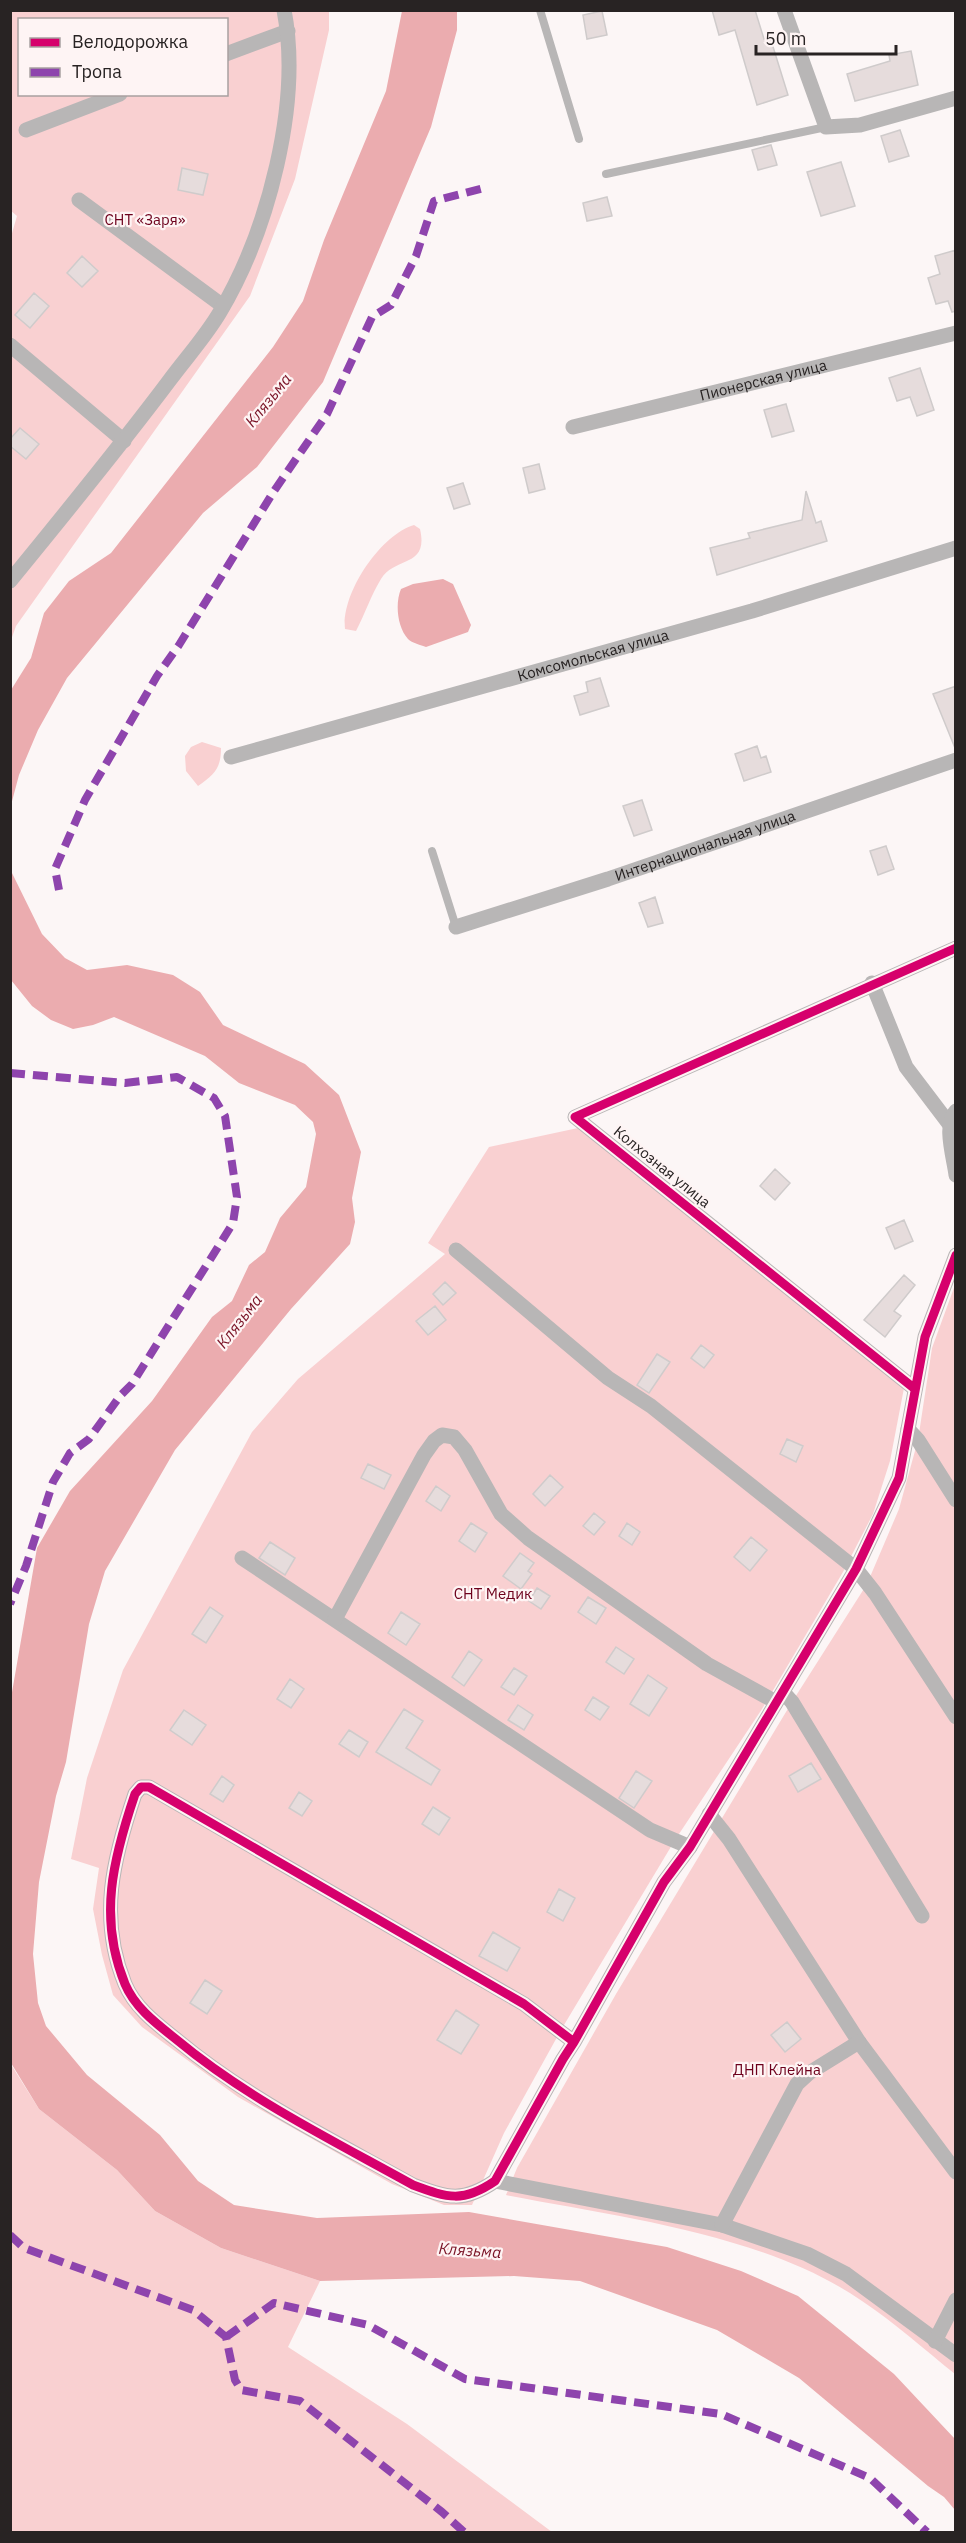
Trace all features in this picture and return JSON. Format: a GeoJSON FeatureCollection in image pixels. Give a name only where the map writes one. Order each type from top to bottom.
{"type":"FeatureCollection","features":[{"type":"Feature","properties":{"kind":"street"},"geometry":{"type":"LineString","coordinates":[[10,581],[124,441],[223,306],[242,271],[265,206],[283,135],[290,76],[288,31],[284,10]]}},
{"type":"Feature","properties":{"kind":"street"},"geometry":{"type":"LineString","coordinates":[[784,10],[826,127],[860,126],[956,98]]}},
{"type":"Feature","properties":{"kind":"street"},"geometry":{"type":"LineString","coordinates":[[228,53],[288,31]]}},
{"type":"Feature","properties":{"kind":"street"},"geometry":{"type":"LineString","coordinates":[[26,130],[115,96]]}},
{"type":"Feature","properties":{"kind":"street"},"geometry":{"type":"LineString","coordinates":[[79,200],[223,306]]}},
{"type":"Feature","properties":{"kind":"street","name":"Пионерская улица"},"geometry":{"type":"LineString","coordinates":[[573,427],[956,333]]}},
{"type":"Feature","properties":{"kind":"street"},"geometry":{"type":"LineString","coordinates":[[10,345],[124,441]]}},
{"type":"Feature","properties":{"kind":"street","name":"Комсомольская улица"},"geometry":{"type":"LineString","coordinates":[[231,757],[752,611],[956,548]]}},
{"type":"Feature","properties":{"kind":"street","name":"Интернациональная улица"},"geometry":{"type":"LineString","coordinates":[[456,927],[608,879],[956,760]]}},
{"type":"Feature","properties":{"kind":"street","name":"Колхозная улица"},"geometry":{"type":"LineString","coordinates":[[915,1389],[575,1117],[872,983],[956,948]]}},
{"type":"Feature","properties":{"kind":"street"},"geometry":{"type":"LineString","coordinates":[[872,983],[906,1067],[953,1118],[956,1174]]}},
{"type":"Feature","properties":{"kind":"street"},"geometry":{"type":"LineString","coordinates":[[456,1250],[608,1378],[651,1406],[856,1569],[875,1593],[956,1717]]}},
{"type":"Feature","properties":{"kind":"street"},"geometry":{"type":"LineString","coordinates":[[574,2042],[524,2004],[149,1786],[141,1788],[135,1794],[117,1847],[108,1900],[114,1944],[125,1985],[146,2015],[239,2087],[413,2185],[439,2195],[458,2198],[478,2193],[495,2181],[574,2042],[664,1882],[690,1847],[856,1569],[898,1478],[925,1337],[956,1255]]}},
{"type":"Feature","properties":{"kind":"street"},"geometry":{"type":"LineString","coordinates":[[908,1430],[918,1440],[956,1500]]}},
{"type":"Feature","properties":{"kind":"street"},"geometry":{"type":"LineString","coordinates":[[335,1619],[424,1455],[434,1441],[442,1435],[454,1437],[465,1450],[501,1514],[528,1538],[707,1664],[780,1697],[798,1712],[922,1916]]}},
{"type":"Feature","properties":{"kind":"street"},"geometry":{"type":"LineString","coordinates":[[242,1558],[650,1830],[690,1847]]}},
{"type":"Feature","properties":{"kind":"street"},"geometry":{"type":"LineString","coordinates":[[709,1814],[729,1839],[859,2042],[956,2172]]}},
{"type":"Feature","properties":{"kind":"street"},"geometry":{"type":"LineString","coordinates":[[722,2225],[797,2084],[809,2073],[859,2042]]}},
{"type":"Feature","properties":{"kind":"street"},"geometry":{"type":"LineString","coordinates":[[495,2181],[722,2225],[829,2264],[956,2355]]}},
{"type":"Feature","properties":{"kind":"street"},"geometry":{"type":"LineString","coordinates":[[935,2341],[956,2300]]}},
{"type":"Feature","properties":{"kind":"lane"},"geometry":{"type":"LineString","coordinates":[[540,10],[579,139]]}},
{"type":"Feature","properties":{"kind":"lane"},"geometry":{"type":"LineString","coordinates":[[606,174],[826,127]]}},
{"type":"Feature","properties":{"kind":"lane"},"geometry":{"type":"LineString","coordinates":[[432,851],[456,927]]}},
{"type":"Feature","properties":{"kind":"green space","name":"СНТ «Заря»"},"geometry":{"type":"Polygon","coordinates":[[[11,11],[329,11],[329,30],[295,179],[250,296],[16,626],[11,640],[10,240],[17,216],[10,210],[11,11]]]}},
{"type":"Feature","properties":{"kind":"green space"},"geometry":{"type":"Polygon","coordinates":[[[414,525],[420,529],[420,550],[409,560],[387,572],[381,579],[356,631],[345,629],[345,615],[349,599],[365,568],[388,541],[414,525]]]}},
{"type":"Feature","properties":{"kind":"green space"},"geometry":{"type":"Polygon","coordinates":[[[202,742],[221,748],[221,755],[216,770],[198,786],[186,771],[185,756],[191,747],[202,742]]]}},
{"type":"Feature","properties":{"kind":"green space","name":"СНТ Медик"},"geometry":{"type":"Polygon","coordinates":[[[578,1128],[904,1388],[890,1461],[873,1514],[843,1572],[762,1709],[675,1840],[561,2030],[504,2133],[472,2205],[444,2205],[392,2184],[238,2097],[142,2027],[113,1995],[102,1955],[93,1909],[99,1868],[71,1859],[87,1778],[123,1670],[252,1432],[298,1379],[445,1254],[428,1243],[489,1147],[578,1128]]]}},
{"type":"Feature","properties":{"kind":"green space","name":"ДНП Клейна"},"geometry":{"type":"Polygon","coordinates":[[[955,1285],[955,2374],[862,2301],[824,2278],[781,2259],[690,2231],[506,2195],[517,2168],[616,1994],[792,1702],[867,1584],[899,1509],[918,1440],[932,1348],[955,1285]]]}},
{"type":"Feature","properties":{"kind":"green space"},"geometry":{"type":"Polygon","coordinates":[[[10,2063],[39,2109],[117,2170],[155,2211],[221,2248],[320,2281],[288,2347],[407,2424],[552,2532],[11,2532],[10,2063]]]}},
{"type":"Feature","properties":{"kind":"water","name":"Клязьма"},"geometry":{"type":"Polygon","coordinates":[[[402,11],[457,11],[457,30],[431,127],[323,382],[257,467],[203,513],[67,678],[38,730],[19,775],[11,805],[11,690],[31,658],[44,613],[69,581],[111,553],[273,347],[303,301],[324,240],[386,91],[402,11]]]}},
{"type":"Feature","properties":{"kind":"water"},"geometry":{"type":"Polygon","coordinates":[[[443,579],[453,584],[471,625],[468,632],[426,647],[414,643],[401,628],[398,601],[401,589],[413,584],[443,579]]]}},
{"type":"Feature","properties":{"kind":"water","name":"Клязьма"},"geometry":{"type":"Polygon","coordinates":[[[11,871],[42,934],[65,958],[87,970],[127,965],[173,975],[200,992],[223,1025],[305,1064],[339,1095],[361,1152],[352,1198],[355,1222],[350,1244],[291,1309],[175,1450],[105,1571],[89,1624],[66,1762],[56,1796],[39,1882],[33,1954],[38,2003],[46,2026],[87,2075],[160,2135],[198,2181],[234,2205],[317,2218],[469,2212],[667,2247],[741,2271],[798,2296],[894,2374],[955,2439],[955,2510],[944,2497],[799,2378],[717,2330],[580,2281],[514,2276],[320,2281],[221,2248],[155,2211],[117,2170],[39,2109],[11,2063],[11,1698],[37,1548],[70,1491],[152,1401],[212,1317],[232,1301],[249,1265],[265,1252],[280,1218],[306,1187],[316,1134],[313,1122],[295,1105],[239,1083],[205,1056],[114,1017],[73,1029],[51,1020],[32,1006],[11,980],[11,871]]]}},
{"type":"Feature","properties":{"kind":"building"},"geometry":{"type":"Polygon","coordinates":[[[712,10],[755,10],[764,39],[770,37],[788,95],[757,105],[735,30],[719,35],[712,10]]]}},
{"type":"Feature","properties":{"kind":"building"},"geometry":{"type":"Polygon","coordinates":[[[602,11],[607,35],[587,39],[583,15],[602,11]]]}},
{"type":"Feature","properties":{"kind":"building"},"geometry":{"type":"Polygon","coordinates":[[[911,51],[918,85],[855,101],[847,74],[890,61],[889,55],[911,51]]]}},
{"type":"Feature","properties":{"kind":"building"},"geometry":{"type":"Polygon","coordinates":[[[900,130],[909,156],[889,162],[881,136],[900,130]]]}},
{"type":"Feature","properties":{"kind":"building"},"geometry":{"type":"Polygon","coordinates":[[[771,145],[777,165],[758,170],[752,150],[771,145]]]}},
{"type":"Feature","properties":{"kind":"building"},"geometry":{"type":"Polygon","coordinates":[[[841,162],[855,206],[821,216],[807,172],[841,162]]]}},
{"type":"Feature","properties":{"kind":"building"},"geometry":{"type":"Polygon","coordinates":[[[182,168],[208,174],[203,195],[178,190],[182,168]]]}},
{"type":"Feature","properties":{"kind":"building"},"geometry":{"type":"Polygon","coordinates":[[[607,197],[612,216],[587,221],[583,203],[607,197]]]}},
{"type":"Feature","properties":{"kind":"building"},"geometry":{"type":"Polygon","coordinates":[[[956,250],[956,311],[952,312],[948,301],[936,304],[928,278],[940,274],[935,256],[956,250]]]}},
{"type":"Feature","properties":{"kind":"building"},"geometry":{"type":"Polygon","coordinates":[[[82,256],[98,271],[82,287],[67,273],[82,256]]]}},
{"type":"Feature","properties":{"kind":"building"},"geometry":{"type":"Polygon","coordinates":[[[34,293],[49,306],[30,328],[15,315],[34,293]]]}},
{"type":"Feature","properties":{"kind":"building"},"geometry":{"type":"Polygon","coordinates":[[[920,368],[934,410],[917,416],[910,397],[897,401],[889,378],[920,368]]]}},
{"type":"Feature","properties":{"kind":"building"},"geometry":{"type":"Polygon","coordinates":[[[786,404],[794,431],[772,437],[764,410],[786,404]]]}},
{"type":"Feature","properties":{"kind":"building"},"geometry":{"type":"Polygon","coordinates":[[[20,428],[39,444],[26,459],[10,446],[10,439],[20,428]]]}},
{"type":"Feature","properties":{"kind":"building"},"geometry":{"type":"Polygon","coordinates":[[[539,464],[545,489],[529,493],[523,468],[539,464]]]}},
{"type":"Feature","properties":{"kind":"building"},"geometry":{"type":"Polygon","coordinates":[[[463,483],[470,504],[454,509],[447,488],[463,483]]]}},
{"type":"Feature","properties":{"kind":"building"},"geometry":{"type":"Polygon","coordinates":[[[806,491],[816,523],[821,521],[827,541],[717,575],[710,548],[750,538],[748,533],[802,520],[806,491]]]}},
{"type":"Feature","properties":{"kind":"building"},"geometry":{"type":"Polygon","coordinates":[[[600,678],[609,706],[580,715],[574,696],[588,692],[586,682],[600,678]]]}},
{"type":"Feature","properties":{"kind":"building"},"geometry":{"type":"Polygon","coordinates":[[[956,686],[956,748],[955,748],[933,694],[956,686]]]}},
{"type":"Feature","properties":{"kind":"building"},"geometry":{"type":"Polygon","coordinates":[[[757,746],[761,758],[766,756],[771,772],[744,781],[735,754],[757,746]]]}},
{"type":"Feature","properties":{"kind":"building"},"geometry":{"type":"Polygon","coordinates":[[[642,800],[652,830],[634,836],[623,806],[642,800]]]}},
{"type":"Feature","properties":{"kind":"building"},"geometry":{"type":"Polygon","coordinates":[[[886,846],[894,869],[878,875],[870,851],[886,846]]]}},
{"type":"Feature","properties":{"kind":"building"},"geometry":{"type":"Polygon","coordinates":[[[655,897],[663,923],[648,927],[639,903],[655,897]]]}},
{"type":"Feature","properties":{"kind":"building"},"geometry":{"type":"Polygon","coordinates":[[[775,1169],[790,1183],[775,1200],[760,1186],[775,1169]]]}},
{"type":"Feature","properties":{"kind":"building"},"geometry":{"type":"Polygon","coordinates":[[[904,1220],[913,1241],[895,1249],[886,1228],[904,1220]]]}},
{"type":"Feature","properties":{"kind":"building"},"geometry":{"type":"Polygon","coordinates":[[[904,1275],[915,1285],[894,1311],[901,1316],[885,1337],[864,1320],[904,1275]]]}},
{"type":"Feature","properties":{"kind":"building"},"geometry":{"type":"Polygon","coordinates":[[[445,1282],[456,1293],[443,1305],[433,1294],[445,1282]]]}},
{"type":"Feature","properties":{"kind":"building"},"geometry":{"type":"Polygon","coordinates":[[[435,1306],[446,1320],[428,1335],[416,1321],[435,1306]]]}},
{"type":"Feature","properties":{"kind":"building"},"geometry":{"type":"Polygon","coordinates":[[[701,1345],[714,1355],[704,1368],[691,1358],[701,1345]]]}},
{"type":"Feature","properties":{"kind":"building"},"geometry":{"type":"Polygon","coordinates":[[[657,1354],[670,1362],[649,1393],[637,1385],[657,1354]]]}},
{"type":"Feature","properties":{"kind":"building"},"geometry":{"type":"Polygon","coordinates":[[[787,1439],[803,1446],[796,1462],[780,1454],[787,1439]]]}},
{"type":"Feature","properties":{"kind":"building"},"geometry":{"type":"Polygon","coordinates":[[[368,1464],[391,1475],[384,1489],[361,1478],[368,1464]]]}},
{"type":"Feature","properties":{"kind":"building"},"geometry":{"type":"Polygon","coordinates":[[[550,1475],[563,1487],[545,1506],[533,1494],[550,1475]]]}},
{"type":"Feature","properties":{"kind":"building"},"geometry":{"type":"Polygon","coordinates":[[[436,1486],[450,1496],[441,1511],[426,1501],[436,1486]]]}},
{"type":"Feature","properties":{"kind":"building"},"geometry":{"type":"Polygon","coordinates":[[[594,1513],[605,1522],[594,1535],[583,1526],[594,1513]]]}},
{"type":"Feature","properties":{"kind":"building"},"geometry":{"type":"Polygon","coordinates":[[[471,1523],[487,1533],[475,1552],[459,1541],[471,1523]]]}},
{"type":"Feature","properties":{"kind":"building"},"geometry":{"type":"Polygon","coordinates":[[[627,1523],[640,1532],[632,1545],[619,1536],[627,1523]]]}},
{"type":"Feature","properties":{"kind":"building"},"geometry":{"type":"Polygon","coordinates":[[[751,1537],[767,1550],[750,1571],[734,1557],[751,1537]]]}},
{"type":"Feature","properties":{"kind":"building"},"geometry":{"type":"Polygon","coordinates":[[[270,1542],[295,1558],[285,1575],[259,1558],[270,1542]]]}},
{"type":"Feature","properties":{"kind":"building"},"geometry":{"type":"Polygon","coordinates":[[[520,1553],[534,1563],[528,1571],[532,1574],[521,1589],[503,1576],[520,1553]]]}},
{"type":"Feature","properties":{"kind":"building"},"geometry":{"type":"Polygon","coordinates":[[[537,1588],[550,1596],[541,1609],[529,1601],[537,1588]]]}},
{"type":"Feature","properties":{"kind":"building"},"geometry":{"type":"Polygon","coordinates":[[[588,1597],[606,1608],[596,1624],[578,1612],[588,1597]]]}},
{"type":"Feature","properties":{"kind":"building"},"geometry":{"type":"Polygon","coordinates":[[[210,1607],[223,1616],[206,1643],[192,1634],[210,1607]]]}},
{"type":"Feature","properties":{"kind":"building"},"geometry":{"type":"Polygon","coordinates":[[[401,1612],[420,1624],[406,1645],[388,1633],[401,1612]]]}},
{"type":"Feature","properties":{"kind":"building"},"geometry":{"type":"Polygon","coordinates":[[[616,1647],[634,1659],[624,1674],[606,1662],[616,1647]]]}},
{"type":"Feature","properties":{"kind":"building"},"geometry":{"type":"Polygon","coordinates":[[[469,1651],[482,1660],[464,1686],[452,1677],[469,1651]]]}},
{"type":"Feature","properties":{"kind":"building"},"geometry":{"type":"Polygon","coordinates":[[[514,1668],[527,1676],[514,1695],[501,1687],[514,1668]]]}},
{"type":"Feature","properties":{"kind":"building"},"geometry":{"type":"Polygon","coordinates":[[[648,1675],[667,1688],[649,1716],[630,1704],[648,1675]]]}},
{"type":"Feature","properties":{"kind":"building"},"geometry":{"type":"Polygon","coordinates":[[[290,1679],[304,1689],[291,1708],[277,1699],[290,1679]]]}},
{"type":"Feature","properties":{"kind":"building"},"geometry":{"type":"Polygon","coordinates":[[[593,1697],[609,1707],[600,1720],[585,1710],[593,1697]]]}},
{"type":"Feature","properties":{"kind":"building"},"geometry":{"type":"Polygon","coordinates":[[[518,1705],[533,1715],[524,1730],[508,1720],[518,1705]]]}},
{"type":"Feature","properties":{"kind":"building"},"geometry":{"type":"Polygon","coordinates":[[[404,1709],[423,1721],[406,1748],[440,1770],[431,1785],[376,1752],[404,1709]]]}},
{"type":"Feature","properties":{"kind":"building"},"geometry":{"type":"Polygon","coordinates":[[[184,1710],[206,1725],[192,1745],[170,1730],[184,1710]]]}},
{"type":"Feature","properties":{"kind":"building"},"geometry":{"type":"Polygon","coordinates":[[[349,1730],[368,1742],[359,1757],[339,1744],[349,1730]]]}},
{"type":"Feature","properties":{"kind":"building"},"geometry":{"type":"Polygon","coordinates":[[[811,1763],[821,1779],[798,1792],[789,1776],[811,1763]]]}},
{"type":"Feature","properties":{"kind":"building"},"geometry":{"type":"Polygon","coordinates":[[[636,1771],[652,1781],[634,1808],[619,1798],[636,1771]]]}},
{"type":"Feature","properties":{"kind":"building"},"geometry":{"type":"Polygon","coordinates":[[[222,1776],[234,1785],[223,1802],[210,1794],[222,1776]]]}},
{"type":"Feature","properties":{"kind":"building"},"geometry":{"type":"Polygon","coordinates":[[[299,1792],[312,1801],[302,1816],[289,1808],[299,1792]]]}},
{"type":"Feature","properties":{"kind":"building"},"geometry":{"type":"Polygon","coordinates":[[[433,1807],[450,1818],[439,1835],[422,1824],[433,1807]]]}},
{"type":"Feature","properties":{"kind":"building"},"geometry":{"type":"Polygon","coordinates":[[[559,1889],[575,1898],[563,1921],[547,1912],[559,1889]]]}},
{"type":"Feature","properties":{"kind":"building"},"geometry":{"type":"Polygon","coordinates":[[[493,1932],[520,1948],[507,1971],[479,1956],[493,1932]]]}},
{"type":"Feature","properties":{"kind":"building"},"geometry":{"type":"Polygon","coordinates":[[[205,1980],[222,1991],[207,2014],[190,2003],[205,1980]]]}},
{"type":"Feature","properties":{"kind":"building"},"geometry":{"type":"Polygon","coordinates":[[[456,2010],[479,2025],[461,2054],[437,2040],[456,2010]]]}},
{"type":"Feature","properties":{"kind":"building"},"geometry":{"type":"Polygon","coordinates":[[[787,2022],[801,2039],[785,2052],[771,2035],[787,2022]]]}},
{"type":"Feature","properties":{"kind":"marked path"},"geometry":{"type":"LineString","coordinates":[[59,890],[55,869],[85,800],[157,676],[179,645],[274,491],[327,414],[372,317],[391,305],[416,256],[434,201],[484,188]]}},
{"type":"Feature","properties":{"kind":"marked path"},"geometry":{"type":"LineString","coordinates":[[10,1073],[125,1083],[177,1077],[214,1098],[225,1116],[237,1197],[233,1223],[132,1384],[120,1396],[89,1439],[70,1453],[53,1482],[26,1566],[10,1604]]}},
{"type":"Feature","properties":{"kind":"marked path"},"geometry":{"type":"LineString","coordinates":[[10,2235],[24,2248],[193,2310],[226,2337],[235,2380],[241,2390],[300,2401],[442,2512],[464,2532]]}},
{"type":"Feature","properties":{"kind":"marked path"},"geometry":{"type":"LineString","coordinates":[[226,2337],[274,2303],[368,2325],[465,2379],[721,2414],[870,2478],[927,2532]]}},
{"type":"Feature","properties":{"kind":"cycle path"},"geometry":{"type":"LineString","coordinates":[[915,1389],[575,1117],[956,948]]}},
{"type":"Feature","properties":{"kind":"cycle path"},"geometry":{"type":"LineString","coordinates":[[574,2042],[524,2004],[149,1787],[141,1787],[135,1794],[115,1865],[110,1912],[112,1936],[125,1984],[135,2001],[154,2022],[204,2061],[262,2100],[413,2185],[436,2193],[455,2196],[474,2193],[495,2181],[563,2059],[574,2042],[664,1882],[690,1847],[856,1569],[899,1478],[925,1337],[956,1255]]}}]}
